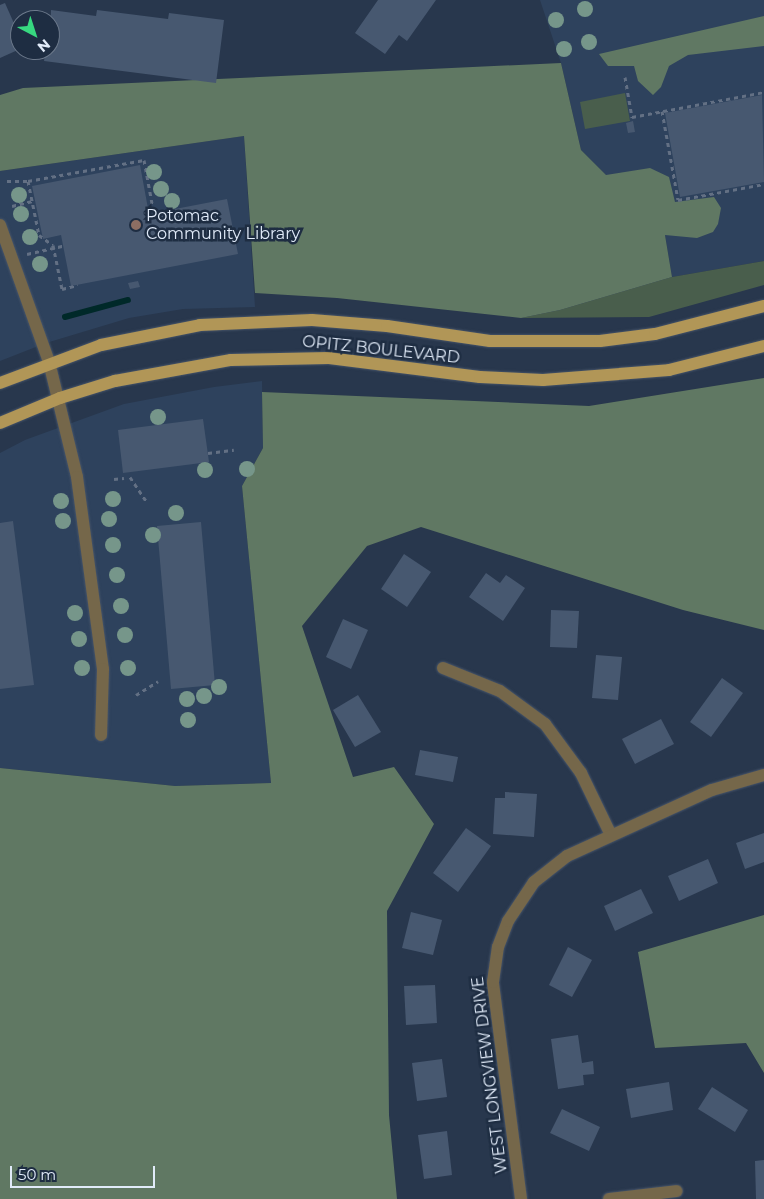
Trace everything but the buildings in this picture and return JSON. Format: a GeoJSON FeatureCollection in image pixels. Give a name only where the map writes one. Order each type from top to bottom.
{"type":"FeatureCollection","features":[{"type":"Feature","properties":{"kind":"main road","name":"OPITZ BOULEVARD"},"geometry":{"type":"LineString","coordinates":[[0,383],[49,362],[128,339],[200,325],[312,320],[387,326],[490,341],[554,343],[655,334],[764,306]]}},
{"type":"Feature","properties":{"kind":"main road","name":"OPITZ BOULEVARD"},"geometry":{"type":"LineString","coordinates":[[0,423],[60,398],[115,381],[231,360],[329,358],[480,377],[543,380],[669,370],[764,346]]}},
{"type":"Feature","properties":{"kind":"street"},"geometry":{"type":"LineString","coordinates":[[0,225],[49,362],[60,398],[77,477],[103,669],[101,735]]}},
{"type":"Feature","properties":{"kind":"street"},"geometry":{"type":"LineString","coordinates":[[443,668],[500,691],[545,724],[581,773],[611,835]]}},
{"type":"Feature","properties":{"kind":"street","name":"WEST LONGVIEW DRIVE"},"geometry":{"type":"LineString","coordinates":[[521,1199],[493,982],[498,946],[508,921],[534,882],[567,856],[712,790],[764,775]]}},
{"type":"Feature","properties":{"kind":"street"},"geometry":{"type":"LineString","coordinates":[[609,1199],[677,1191]]}},
{"type":"Feature","properties":{"kind":"path"},"geometry":{"type":"LineString","coordinates":[[625,77],[632,117],[764,92]]}},
{"type":"Feature","properties":{"kind":"path"},"geometry":{"type":"LineString","coordinates":[[662,111],[678,200],[764,184]]}},
{"type":"Feature","properties":{"kind":"path"},"geometry":{"type":"LineString","coordinates":[[6,181],[28,181],[144,160],[154,214]]}},
{"type":"Feature","properties":{"kind":"path"},"geometry":{"type":"LineString","coordinates":[[28,181],[39,236],[51,241],[62,289],[78,285]]}},
{"type":"Feature","properties":{"kind":"path"},"geometry":{"type":"LineString","coordinates":[[12,206],[32,201]]}},
{"type":"Feature","properties":{"kind":"path"},"geometry":{"type":"LineString","coordinates":[[27,254],[63,246]]}},
{"type":"Feature","properties":{"kind":"path"},"geometry":{"type":"LineString","coordinates":[[208,453],[234,450]]}},
{"type":"Feature","properties":{"kind":"path"},"geometry":{"type":"LineString","coordinates":[[130,477],[147,502]]}},
{"type":"Feature","properties":{"kind":"path"},"geometry":{"type":"LineString","coordinates":[[114,479],[124,478]]}},
{"type":"Feature","properties":{"kind":"path"},"geometry":{"type":"LineString","coordinates":[[136,695],[158,681]]}},
{"type":"Feature","properties":{"kind":"shaded area"},"geometry":{"type":"Polygon","coordinates":[[[540,0],[764,0],[764,261],[672,277],[665,235],[581,150],[561,63],[540,0]]]}},
{"type":"Feature","properties":{"kind":"shaded area"},"geometry":{"type":"Polygon","coordinates":[[[244,136],[255,307],[183,309],[129,318],[46,343],[0,361],[0,171],[244,136]]]}},
{"type":"Feature","properties":{"kind":"shaded area"},"geometry":{"type":"Polygon","coordinates":[[[262,381],[263,448],[242,486],[271,783],[175,786],[0,768],[0,453],[25,440],[124,404],[214,387],[262,381]]]}},
{"type":"Feature","properties":{"kind":"green space"},"geometry":{"type":"Polygon","coordinates":[[[764,16],[764,46],[688,55],[669,66],[661,87],[653,95],[638,81],[634,66],[608,66],[599,54],[764,16]]]}},
{"type":"Feature","properties":{"kind":"green space"},"geometry":{"type":"Polygon","coordinates":[[[561,63],[581,150],[606,175],[650,168],[669,177],[675,202],[714,197],[721,208],[718,224],[713,232],[697,238],[665,235],[672,277],[560,310],[521,318],[337,298],[255,293],[244,136],[0,171],[0,95],[23,88],[561,63]]]}},
{"type":"Feature","properties":{"kind":"green space"},"geometry":{"type":"Polygon","coordinates":[[[625,93],[630,121],[585,129],[580,102],[625,93]]]}},
{"type":"Feature","properties":{"kind":"green space"},"geometry":{"type":"Polygon","coordinates":[[[764,261],[764,285],[649,317],[521,318],[560,310],[672,277],[764,261]]]}},
{"type":"Feature","properties":{"kind":"green space"},"geometry":{"type":"Polygon","coordinates":[[[764,378],[764,630],[683,610],[421,527],[367,546],[302,626],[353,777],[394,767],[434,824],[387,911],[389,1115],[397,1199],[0,1199],[0,768],[175,786],[271,783],[242,486],[263,448],[262,392],[589,406],[764,378]]]}},
{"type":"Feature","properties":{"kind":"green space"},"geometry":{"type":"Polygon","coordinates":[[[764,915],[764,1073],[746,1043],[655,1048],[638,952],[764,915]]]}},
{"type":"Feature","properties":{"kind":"waterway"},"geometry":{"type":"LineString","coordinates":[[65,317],[128,300]]}},
{"type":"Feature","properties":{"kind":"place","name":"Potomac Community Library"},"geometry":{"type":"Point","coordinates":[136,225]}}]}
